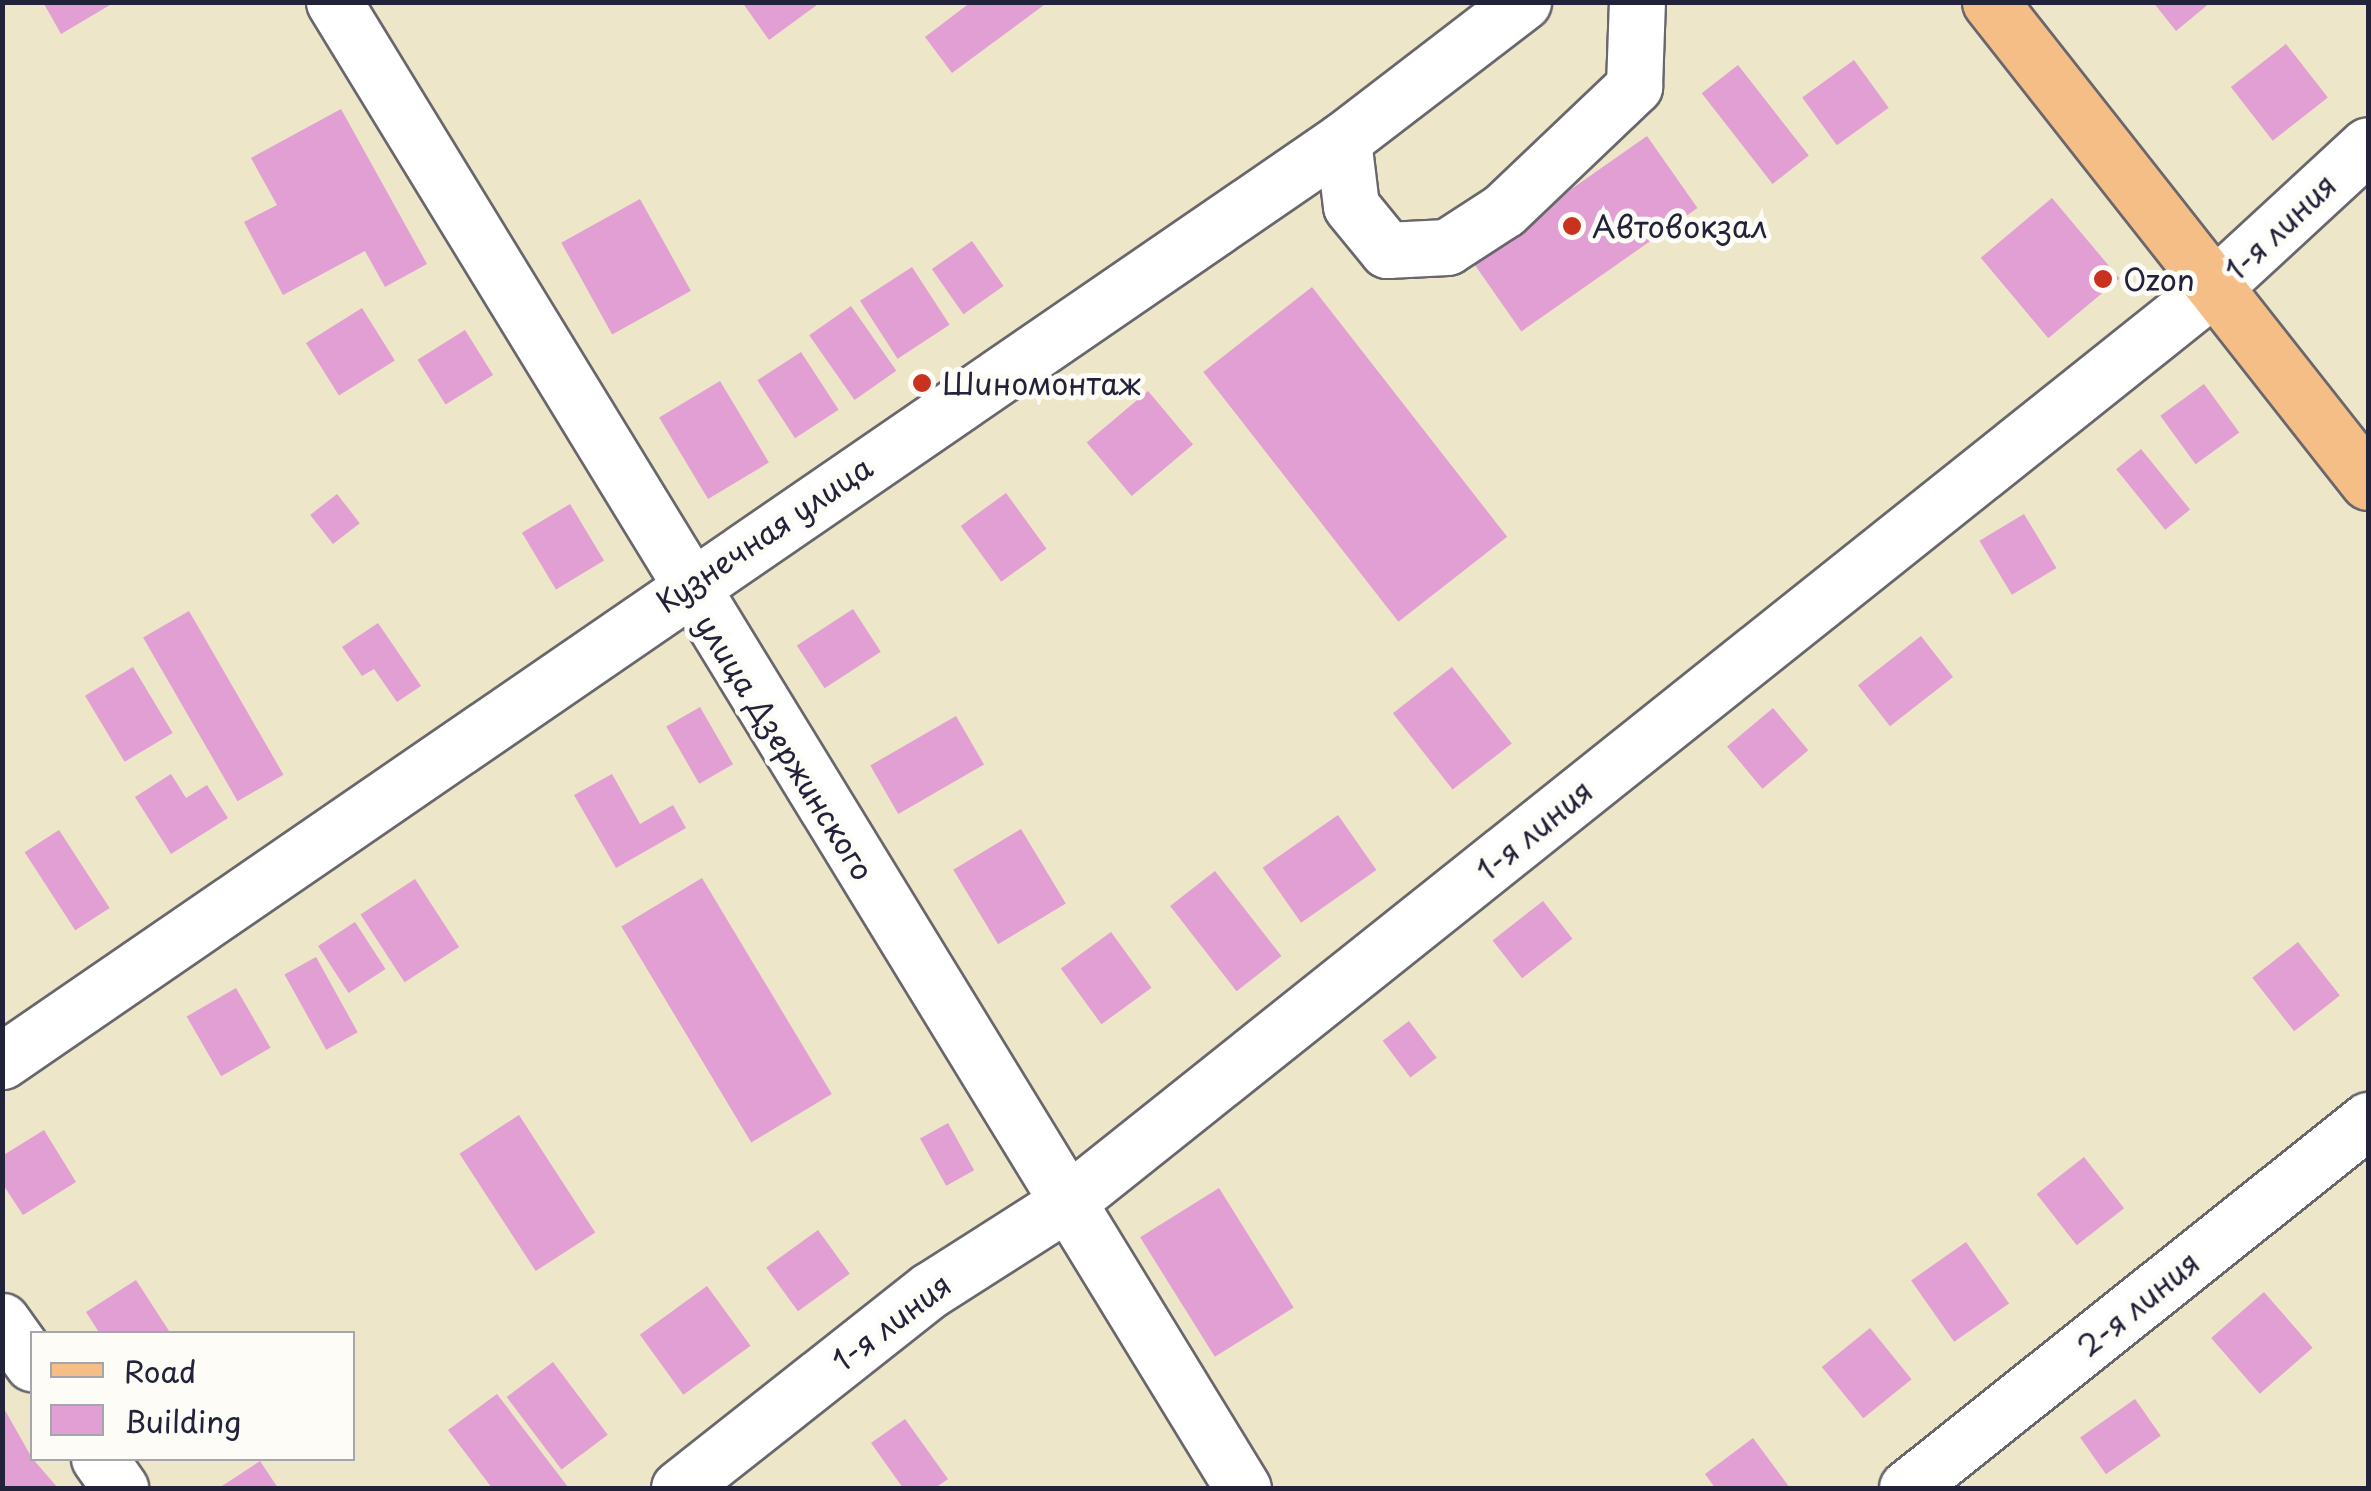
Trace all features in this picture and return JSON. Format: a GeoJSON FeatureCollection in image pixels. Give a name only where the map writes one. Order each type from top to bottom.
{"type":"FeatureCollection","features":[{"type":"Feature","properties":{"kind":"main road"},"geometry":{"type":"LineString","coordinates":[[1990,2],[2368,482]]}},
{"type":"Feature","properties":{"kind":"street","name":"улица Дзержинского"},"geometry":{"type":"LineString","coordinates":[[334,2],[686,586],[1243,1488]]}},
{"type":"Feature","properties":{"kind":"street","name":"Кузнечная улица"},"geometry":{"type":"LineString","coordinates":[[2,1061],[686,586],[1343,140],[1523,2]]}},
{"type":"Feature","properties":{"kind":"street"},"geometry":{"type":"LineString","coordinates":[[1343,140],[1351,206],[1388,250],[1446,247],[1504,210],[1634,86],[1637,2]]}},
{"type":"Feature","properties":{"kind":"street","name":"1-я линия"},"geometry":{"type":"LineString","coordinates":[[678,1488],[930,1290],[1065,1204],[2214,287],[2368,146]]}},
{"type":"Feature","properties":{"kind":"street","name":"2-я линия"},"geometry":{"type":"LineString","coordinates":[[1907,1488],[2368,1120]]}},
{"type":"Feature","properties":{"kind":"street"},"geometry":{"type":"LineString","coordinates":[[2,1321],[30,1361]]}},
{"type":"Feature","properties":{"kind":"street"},"geometry":{"type":"LineString","coordinates":[[101,1461],[120,1488]]}},
{"type":"Feature","properties":{"kind":"building"},"geometry":{"type":"Polygon","coordinates":[[[43,2],[115,2],[61,34],[43,2]]]}},
{"type":"Feature","properties":{"kind":"building"},"geometry":{"type":"Polygon","coordinates":[[[742,2],[821,2],[769,40],[742,2]]]}},
{"type":"Feature","properties":{"kind":"building"},"geometry":{"type":"Polygon","coordinates":[[[971,2],[1048,2],[952,73],[925,37],[971,2]]]}},
{"type":"Feature","properties":{"kind":"building"},"geometry":{"type":"Polygon","coordinates":[[[2153,2],[2211,2],[2176,31],[2153,2]]]}},
{"type":"Feature","properties":{"kind":"building"},"geometry":{"type":"Polygon","coordinates":[[[2286,44],[2328,98],[2273,141],[2231,87],[2286,44]]]}},
{"type":"Feature","properties":{"kind":"building"},"geometry":{"type":"Polygon","coordinates":[[[1854,60],[1889,108],[1837,145],[1802,98],[1854,60]]]}},
{"type":"Feature","properties":{"kind":"building"},"geometry":{"type":"Polygon","coordinates":[[[1738,65],[1809,156],[1773,184],[1702,93],[1738,65]]]}},
{"type":"Feature","properties":{"kind":"building"},"geometry":{"type":"Polygon","coordinates":[[[341,109],[427,264],[385,287],[365,251],[283,295],[244,222],[277,205],[251,158],[341,109]]]}},
{"type":"Feature","properties":{"kind":"building"},"geometry":{"type":"Polygon","coordinates":[[[1647,136],[1697,208],[1521,331],[1471,259],[1647,136]]]}},
{"type":"Feature","properties":{"kind":"building"},"geometry":{"type":"Polygon","coordinates":[[[2052,198],[2119,278],[2048,338],[1981,258],[2052,198]]]}},
{"type":"Feature","properties":{"kind":"building"},"geometry":{"type":"Polygon","coordinates":[[[640,199],[691,291],[612,334],[561,243],[640,199]]]}},
{"type":"Feature","properties":{"kind":"building"},"geometry":{"type":"Polygon","coordinates":[[[972,241],[1004,286],[963,314],[932,269],[972,241]]]}},
{"type":"Feature","properties":{"kind":"building"},"geometry":{"type":"Polygon","coordinates":[[[912,267],[950,325],[898,359],[860,301],[912,267]]]}},
{"type":"Feature","properties":{"kind":"building"},"geometry":{"type":"Polygon","coordinates":[[[1312,287],[1507,537],[1398,622],[1203,372],[1312,287]]]}},
{"type":"Feature","properties":{"kind":"building"},"geometry":{"type":"Polygon","coordinates":[[[851,306],[896,371],[855,400],[809,335],[851,306]]]}},
{"type":"Feature","properties":{"kind":"building"},"geometry":{"type":"Polygon","coordinates":[[[362,308],[395,361],[339,396],[306,343],[362,308]]]}},
{"type":"Feature","properties":{"kind":"building"},"geometry":{"type":"Polygon","coordinates":[[[465,330],[493,375],[446,405],[418,360],[465,330]]]}},
{"type":"Feature","properties":{"kind":"building"},"geometry":{"type":"Polygon","coordinates":[[[801,352],[839,410],[795,438],[757,380],[801,352]]]}},
{"type":"Feature","properties":{"kind":"building"},"geometry":{"type":"Polygon","coordinates":[[[720,381],[769,462],[708,499],[659,418],[720,381]]]}},
{"type":"Feature","properties":{"kind":"building"},"geometry":{"type":"Polygon","coordinates":[[[2204,384],[2239,433],[2196,464],[2160,416],[2204,384]]]}},
{"type":"Feature","properties":{"kind":"building"},"geometry":{"type":"Polygon","coordinates":[[[1148,391],[1193,445],[1132,496],[1087,442],[1148,391]]]}},
{"type":"Feature","properties":{"kind":"building"},"geometry":{"type":"Polygon","coordinates":[[[2141,449],[2190,510],[2165,530],[2116,469],[2141,449]]]}},
{"type":"Feature","properties":{"kind":"building"},"geometry":{"type":"Polygon","coordinates":[[[1006,493],[1047,549],[1001,582],[961,526],[1006,493]]]}},
{"type":"Feature","properties":{"kind":"building"},"geometry":{"type":"Polygon","coordinates":[[[337,494],[360,523],[333,544],[310,515],[337,494]]]}},
{"type":"Feature","properties":{"kind":"building"},"geometry":{"type":"Polygon","coordinates":[[[570,504],[604,561],[556,589],[522,533],[570,504]]]}},
{"type":"Feature","properties":{"kind":"building"},"geometry":{"type":"Polygon","coordinates":[[[2024,514],[2056,568],[2012,595],[1979,541],[2024,514]]]}},
{"type":"Feature","properties":{"kind":"building"},"geometry":{"type":"Polygon","coordinates":[[[853,609],[881,652],[825,688],[797,645],[853,609]]]}},
{"type":"Feature","properties":{"kind":"building"},"geometry":{"type":"Polygon","coordinates":[[[189,611],[284,775],[238,801],[143,638],[189,611]]]}},
{"type":"Feature","properties":{"kind":"building"},"geometry":{"type":"Polygon","coordinates":[[[378,623],[421,686],[397,702],[374,669],[362,676],[342,647],[378,623]]]}},
{"type":"Feature","properties":{"kind":"building"},"geometry":{"type":"Polygon","coordinates":[[[1921,636],[1953,677],[1890,726],[1858,685],[1921,636]]]}},
{"type":"Feature","properties":{"kind":"building"},"geometry":{"type":"Polygon","coordinates":[[[133,667],[173,733],[125,762],[85,696],[133,667]]]}},
{"type":"Feature","properties":{"kind":"building"},"geometry":{"type":"Polygon","coordinates":[[[1452,667],[1512,743],[1453,790],[1393,713],[1452,667]]]}},
{"type":"Feature","properties":{"kind":"building"},"geometry":{"type":"Polygon","coordinates":[[[700,707],[733,764],[699,784],[666,726],[700,707]]]}},
{"type":"Feature","properties":{"kind":"building"},"geometry":{"type":"Polygon","coordinates":[[[1773,708],[1808,750],[1762,789],[1727,747],[1773,708]]]}},
{"type":"Feature","properties":{"kind":"building"},"geometry":{"type":"Polygon","coordinates":[[[956,716],[984,764],[898,814],[870,766],[956,716]]]}},
{"type":"Feature","properties":{"kind":"building"},"geometry":{"type":"Polygon","coordinates":[[[171,774],[186,798],[207,785],[228,818],[171,854],[135,797],[171,774]]]}},
{"type":"Feature","properties":{"kind":"building"},"geometry":{"type":"Polygon","coordinates":[[[612,774],[640,824],[673,805],[686,828],[616,868],[574,795],[612,774]]]}},
{"type":"Feature","properties":{"kind":"building"},"geometry":{"type":"Polygon","coordinates":[[[1338,815],[1376,870],[1301,923],[1263,868],[1338,815]]]}},
{"type":"Feature","properties":{"kind":"building"},"geometry":{"type":"Polygon","coordinates":[[[1021,829],[1066,904],[998,944],[953,870],[1021,829]]]}},
{"type":"Feature","properties":{"kind":"building"},"geometry":{"type":"Polygon","coordinates":[[[59,830],[110,908],[75,930],[25,852],[59,830]]]}},
{"type":"Feature","properties":{"kind":"building"},"geometry":{"type":"Polygon","coordinates":[[[1215,871],[1281,956],[1237,991],[1170,906],[1215,871]]]}},
{"type":"Feature","properties":{"kind":"building"},"geometry":{"type":"Polygon","coordinates":[[[702,878],[832,1094],[751,1142],[621,926],[702,878]]]}},
{"type":"Feature","properties":{"kind":"building"},"geometry":{"type":"Polygon","coordinates":[[[415,879],[459,947],[405,982],[360,914],[415,879]]]}},
{"type":"Feature","properties":{"kind":"building"},"geometry":{"type":"Polygon","coordinates":[[[1543,901],[1573,939],[1522,978],[1493,940],[1543,901]]]}},
{"type":"Feature","properties":{"kind":"building"},"geometry":{"type":"Polygon","coordinates":[[[355,922],[385,969],[349,993],[318,946],[355,922]]]}},
{"type":"Feature","properties":{"kind":"building"},"geometry":{"type":"Polygon","coordinates":[[[1111,932],[1152,988],[1101,1024],[1061,968],[1111,932]]]}},
{"type":"Feature","properties":{"kind":"building"},"geometry":{"type":"Polygon","coordinates":[[[2298,942],[2340,996],[2294,1031],[2252,978],[2298,942]]]}},
{"type":"Feature","properties":{"kind":"building"},"geometry":{"type":"Polygon","coordinates":[[[316,957],[358,1032],[326,1050],[285,974],[316,957]]]}},
{"type":"Feature","properties":{"kind":"building"},"geometry":{"type":"Polygon","coordinates":[[[236,988],[270,1048],[221,1076],[187,1016],[236,988]]]}},
{"type":"Feature","properties":{"kind":"building"},"geometry":{"type":"Polygon","coordinates":[[[1409,1021],[1437,1058],[1410,1078],[1383,1041],[1409,1021]]]}},
{"type":"Feature","properties":{"kind":"building"},"geometry":{"type":"Polygon","coordinates":[[[519,1115],[595,1232],[536,1271],[459,1154],[519,1115]]]}},
{"type":"Feature","properties":{"kind":"building"},"geometry":{"type":"Polygon","coordinates":[[[948,1123],[974,1170],[946,1186],[920,1139],[948,1123]]]}},
{"type":"Feature","properties":{"kind":"building"},"geometry":{"type":"Polygon","coordinates":[[[44,1130],[76,1182],[23,1215],[2,1183],[2,1156],[44,1130]]]}},
{"type":"Feature","properties":{"kind":"building"},"geometry":{"type":"Polygon","coordinates":[[[2084,1157],[2124,1208],[2077,1245],[2037,1194],[2084,1157]]]}},
{"type":"Feature","properties":{"kind":"building"},"geometry":{"type":"Polygon","coordinates":[[[1219,1188],[1294,1308],[1215,1357],[1140,1237],[1219,1188]]]}},
{"type":"Feature","properties":{"kind":"building"},"geometry":{"type":"Polygon","coordinates":[[[818,1230],[850,1274],[798,1311],[766,1268],[818,1230]]]}},
{"type":"Feature","properties":{"kind":"building"},"geometry":{"type":"Polygon","coordinates":[[[1966,1242],[2009,1303],[1954,1342],[1911,1280],[1966,1242]]]}},
{"type":"Feature","properties":{"kind":"building"},"geometry":{"type":"Polygon","coordinates":[[[136,1280],[169,1331],[98,1331],[86,1312],[136,1280]]]}},
{"type":"Feature","properties":{"kind":"building"},"geometry":{"type":"Polygon","coordinates":[[[707,1286],[750,1346],[683,1395],[640,1335],[707,1286]]]}},
{"type":"Feature","properties":{"kind":"building"},"geometry":{"type":"Polygon","coordinates":[[[2264,1292],[2313,1348],[2260,1394],[2211,1338],[2264,1292]]]}},
{"type":"Feature","properties":{"kind":"building"},"geometry":{"type":"Polygon","coordinates":[[[1870,1328],[1912,1379],[1863,1418],[1822,1367],[1870,1328]]]}},
{"type":"Feature","properties":{"kind":"building"},"geometry":{"type":"Polygon","coordinates":[[[553,1362],[608,1435],[561,1470],[507,1397],[553,1362]]]}},
{"type":"Feature","properties":{"kind":"building"},"geometry":{"type":"Polygon","coordinates":[[[497,1394],[568,1487],[492,1488],[448,1430],[497,1394]]]}},
{"type":"Feature","properties":{"kind":"building"},"geometry":{"type":"Polygon","coordinates":[[[2135,1399],[2161,1436],[2106,1474],[2080,1437],[2135,1399]]]}},
{"type":"Feature","properties":{"kind":"building"},"geometry":{"type":"Polygon","coordinates":[[[2,1405],[30,1461],[35,1461],[58,1488],[2,1488],[2,1405]]]}},
{"type":"Feature","properties":{"kind":"building"},"geometry":{"type":"Polygon","coordinates":[[[905,1419],[948,1479],[935,1488],[903,1488],[871,1443],[905,1419]]]}},
{"type":"Feature","properties":{"kind":"building"},"geometry":{"type":"Polygon","coordinates":[[[1753,1438],[1790,1488],[1715,1488],[1705,1474],[1753,1438]]]}},
{"type":"Feature","properties":{"kind":"building"},"geometry":{"type":"Polygon","coordinates":[[[260,1461],[278,1488],[219,1488],[260,1461]]]}},
{"type":"Feature","properties":{"kind":"place","name":"Автовокзал"},"geometry":{"type":"Point","coordinates":[1572,226]}},
{"type":"Feature","properties":{"kind":"place","name":"Ozon"},"geometry":{"type":"Point","coordinates":[2103,279]}},
{"type":"Feature","properties":{"kind":"place","name":"Шиномонтаж"},"geometry":{"type":"Point","coordinates":[922,383]}}]}
